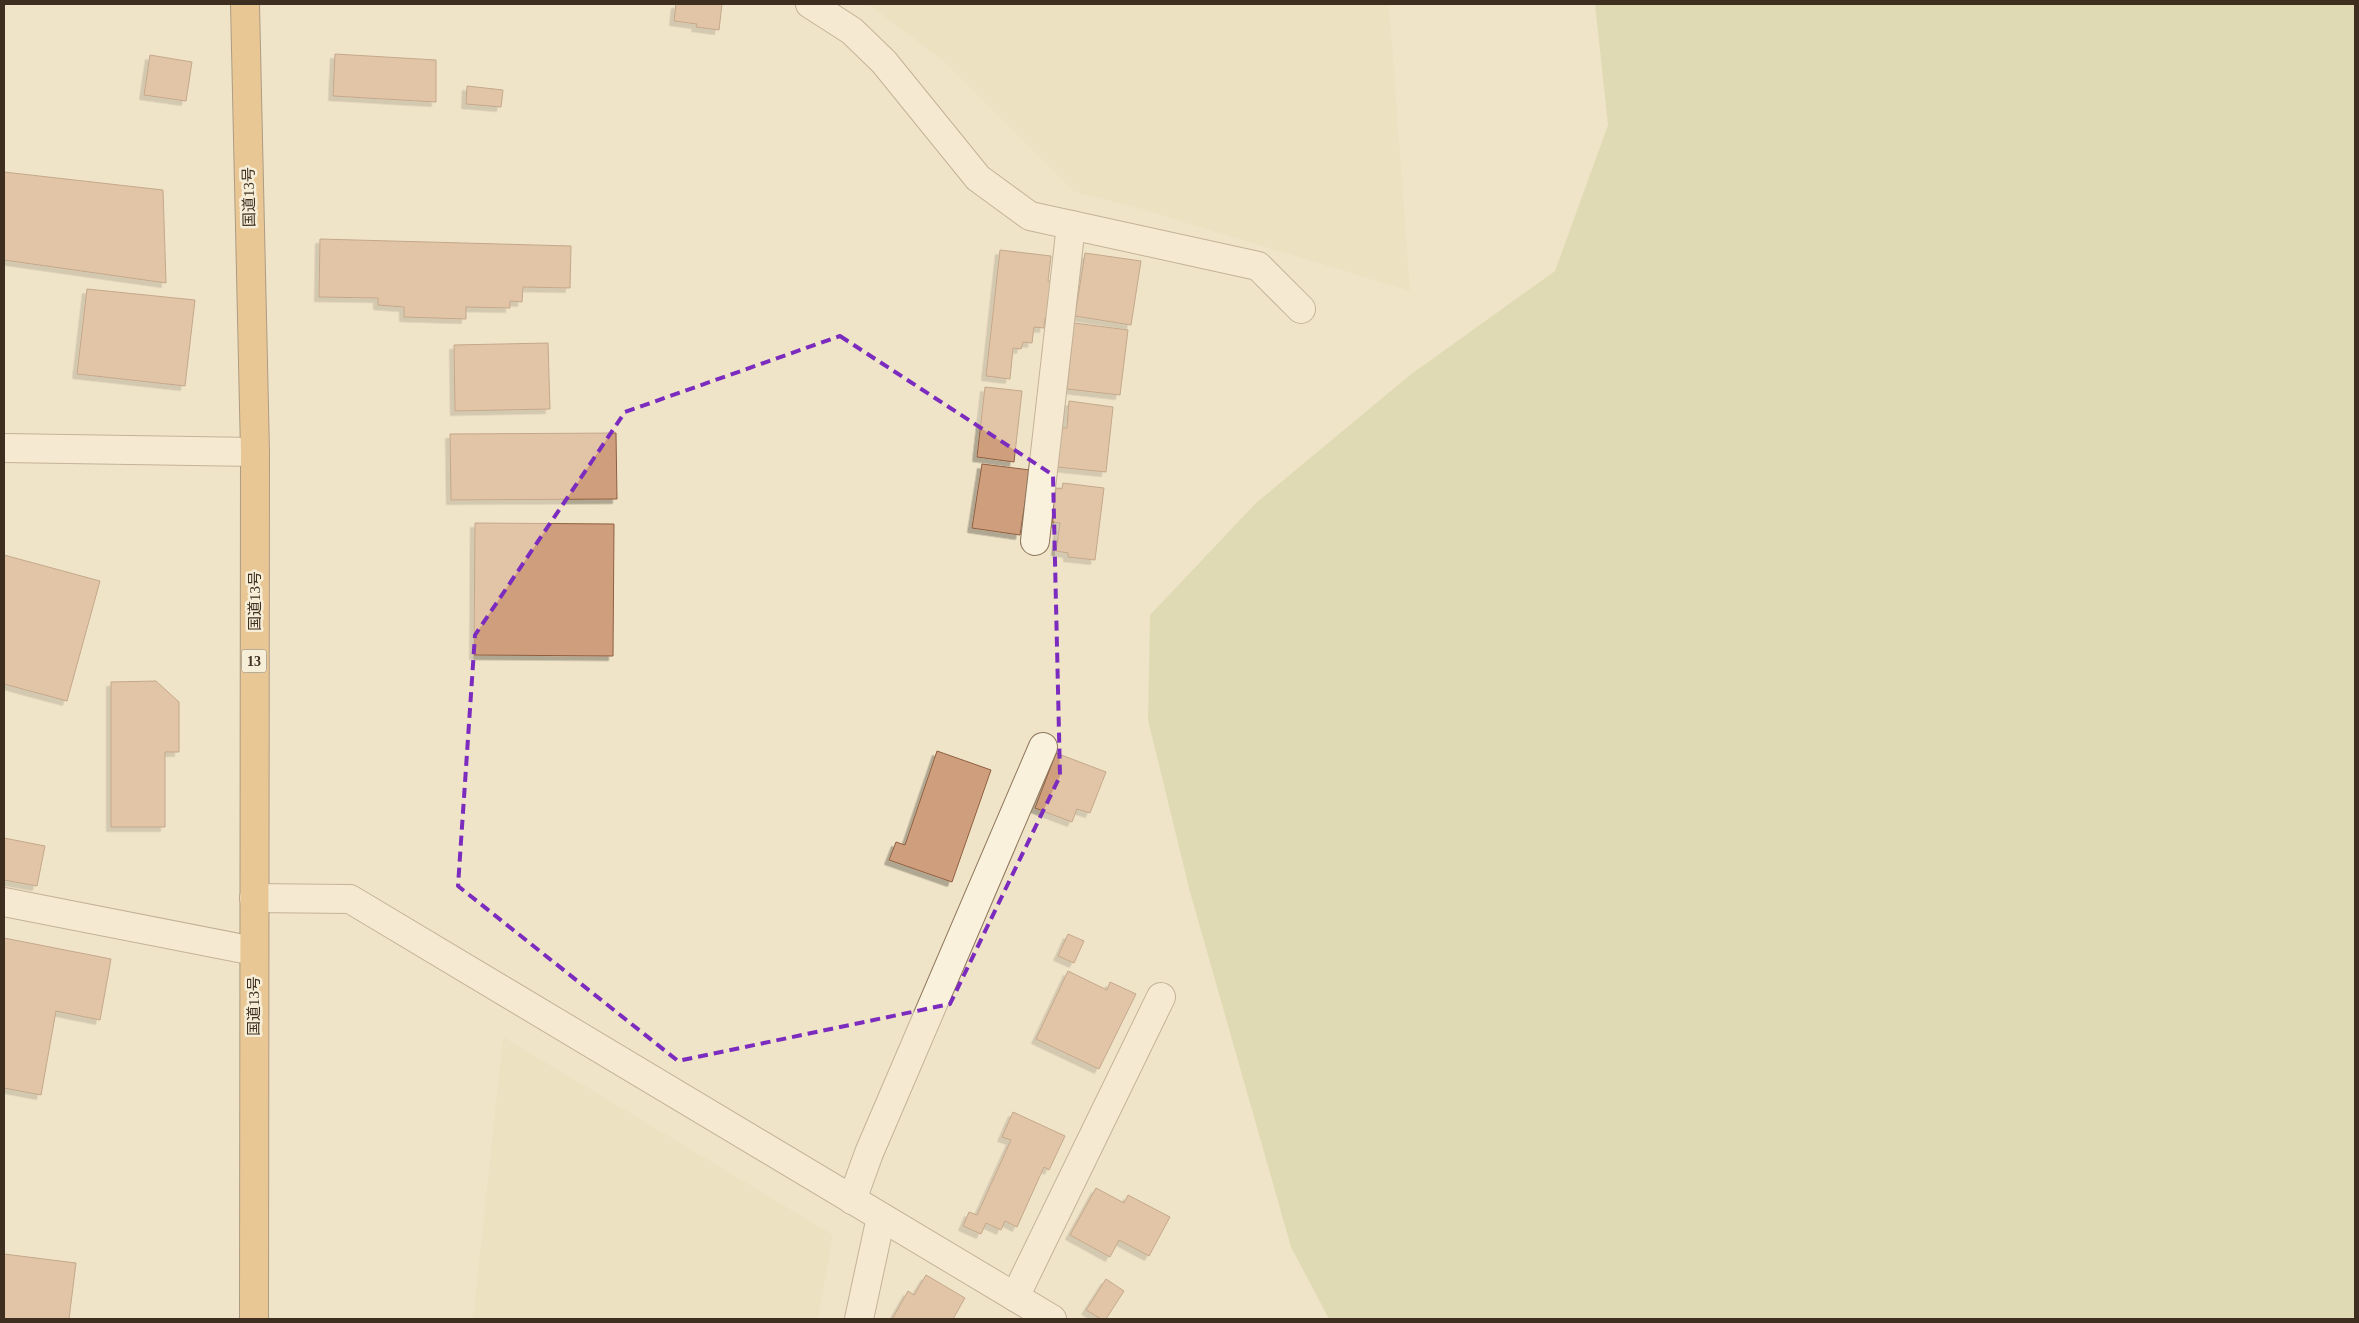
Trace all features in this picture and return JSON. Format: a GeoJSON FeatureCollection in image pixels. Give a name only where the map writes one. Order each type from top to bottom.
{"type":"FeatureCollection","features":[{"type":"Feature","properties":{"kind":"highway","name":"国道13号"},"geometry":{"type":"LineString","coordinates":[[245,4],[255,452],[254,1319]]}},
{"type":"Feature","properties":{"kind":"street"},"geometry":{"type":"LineString","coordinates":[[810,4],[852,31],[884,62],[978,178],[1030,216],[1258,266],[1302,309]]}},
{"type":"Feature","properties":{"kind":"street"},"geometry":{"type":"LineString","coordinates":[[1035,541],[1071,225]]}},
{"type":"Feature","properties":{"kind":"street"},"geometry":{"type":"LineString","coordinates":[[4,448],[255,452]]}},
{"type":"Feature","properties":{"kind":"street"},"geometry":{"type":"LineString","coordinates":[[852,1200],[869,1153],[1043,747]]}},
{"type":"Feature","properties":{"kind":"street"},"geometry":{"type":"LineString","coordinates":[[254,898],[350,899],[1052,1319]]}},
{"type":"Feature","properties":{"kind":"street"},"geometry":{"type":"LineString","coordinates":[[4,902],[254,951]]}},
{"type":"Feature","properties":{"kind":"street"},"geometry":{"type":"LineString","coordinates":[[1015,1297],[1161,997]]}},
{"type":"Feature","properties":{"kind":"street"},"geometry":{"type":"LineString","coordinates":[[859,1319],[881,1217]]}},
{"type":"Feature","properties":{"kind":"highlighted area"},"geometry":{"type":"Polygon","coordinates":[[[840,336],[1053,475],[1060,776],[950,1004],[678,1061],[458,886],[475,635],[625,412],[840,336]]]}},
{"type":"Feature","properties":{"kind":"shaded area"},"geometry":{"type":"Polygon","coordinates":[[[868,4],[1389,4],[1410,291],[1141,209],[1075,192],[945,62],[868,4]]]}},
{"type":"Feature","properties":{"kind":"shaded area"},"geometry":{"type":"Polygon","coordinates":[[[503,1037],[833,1235],[818,1319],[473,1319],[503,1037]]]}},
{"type":"Feature","properties":{"kind":"green space"},"geometry":{"type":"Polygon","coordinates":[[[1595,4],[2355,4],[2355,1319],[1329,1319],[1291,1247],[1190,892],[1148,720],[1150,615],[1256,503],[1410,375],[1555,271],[1608,125],[1595,4]]]}},
{"type":"Feature","properties":{"kind":"building"},"geometry":{"type":"Polygon","coordinates":[[[676,4],[722,4],[719,30],[696,27],[697,24],[674,21],[676,4]]]}},
{"type":"Feature","properties":{"kind":"building"},"geometry":{"type":"Polygon","coordinates":[[[335,54],[436,60],[436,102],[333,96],[335,54]]]}},
{"type":"Feature","properties":{"kind":"building"},"geometry":{"type":"Polygon","coordinates":[[[150,55],[192,62],[186,101],[144,95],[150,55]]]}},
{"type":"Feature","properties":{"kind":"building"},"geometry":{"type":"Polygon","coordinates":[[[467,86],[503,90],[501,107],[466,104],[467,86]]]}},
{"type":"Feature","properties":{"kind":"building"},"geometry":{"type":"Polygon","coordinates":[[[4,172],[163,190],[166,283],[4,260],[4,172]]]}},
{"type":"Feature","properties":{"kind":"building"},"geometry":{"type":"Polygon","coordinates":[[[320,239],[571,246],[570,288],[523,287],[522,302],[510,301],[510,308],[466,307],[466,319],[404,317],[404,307],[378,305],[378,298],[319,297],[320,239]]]}},
{"type":"Feature","properties":{"kind":"building"},"geometry":{"type":"Polygon","coordinates":[[[1000,250],[1051,256],[1048,281],[1056,282],[1052,319],[1045,318],[1044,328],[1034,327],[1032,343],[1023,342],[1021,349],[1013,348],[1010,379],[986,376],[1000,250]]]}},
{"type":"Feature","properties":{"kind":"building"},"geometry":{"type":"Polygon","coordinates":[[[1085,253],[1141,261],[1131,325],[1075,316],[1085,253]]]}},
{"type":"Feature","properties":{"kind":"building"},"geometry":{"type":"Polygon","coordinates":[[[87,289],[195,300],[185,386],[77,374],[87,289]]]}},
{"type":"Feature","properties":{"kind":"building"},"geometry":{"type":"Polygon","coordinates":[[[1074,323],[1128,330],[1120,395],[1067,389],[1074,323]]]}},
{"type":"Feature","properties":{"kind":"building"},"geometry":{"type":"Polygon","coordinates":[[[548,343],[550,409],[455,411],[454,345],[548,343]]]}},
{"type":"Feature","properties":{"kind":"building"},"geometry":{"type":"Polygon","coordinates":[[[985,387],[1022,391],[1014,462],[977,457],[985,387]]]}},
{"type":"Feature","properties":{"kind":"building"},"geometry":{"type":"Polygon","coordinates":[[[1069,401],[1113,407],[1106,472],[1057,467],[1062,428],[1067,428],[1069,401]]]}},
{"type":"Feature","properties":{"kind":"building"},"geometry":{"type":"Polygon","coordinates":[[[616,433],[617,499],[451,500],[450,434],[616,433]]]}},
{"type":"Feature","properties":{"kind":"building"},"geometry":{"type":"Polygon","coordinates":[[[982,464],[1030,470],[1020,535],[972,528],[982,464]]]}},
{"type":"Feature","properties":{"kind":"building"},"geometry":{"type":"Polygon","coordinates":[[[1063,483],[1104,488],[1095,560],[1068,557],[1068,553],[1056,551],[1060,523],[1052,522],[1056,488],[1062,489],[1063,483]]]}},
{"type":"Feature","properties":{"kind":"building"},"geometry":{"type":"Polygon","coordinates":[[[475,523],[614,524],[613,656],[474,655],[475,523]]]}},
{"type":"Feature","properties":{"kind":"building"},"geometry":{"type":"Polygon","coordinates":[[[4,555],[100,581],[67,701],[4,684],[4,555]]]}},
{"type":"Feature","properties":{"kind":"building"},"geometry":{"type":"Polygon","coordinates":[[[156,681],[179,702],[179,752],[165,752],[165,827],[111,827],[111,682],[156,681]]]}},
{"type":"Feature","properties":{"kind":"building"},"geometry":{"type":"Polygon","coordinates":[[[937,751],[991,770],[952,882],[889,860],[896,842],[905,845],[937,751]]]}},
{"type":"Feature","properties":{"kind":"building"},"geometry":{"type":"Polygon","coordinates":[[[1056,753],[1106,772],[1090,813],[1077,809],[1072,822],[1035,808],[1056,753]]]}},
{"type":"Feature","properties":{"kind":"building"},"geometry":{"type":"Polygon","coordinates":[[[4,838],[45,846],[37,886],[4,880],[4,838]]]}},
{"type":"Feature","properties":{"kind":"building"},"geometry":{"type":"Polygon","coordinates":[[[1068,934],[1084,941],[1074,963],[1058,956],[1068,934]]]}},
{"type":"Feature","properties":{"kind":"building"},"geometry":{"type":"Polygon","coordinates":[[[4,938],[111,959],[100,1020],[56,1011],[41,1095],[4,1088],[4,938]]]}},
{"type":"Feature","properties":{"kind":"building"},"geometry":{"type":"Polygon","coordinates":[[[1068,971],[1107,990],[1110,982],[1136,994],[1099,1069],[1036,1039],[1068,971]]]}},
{"type":"Feature","properties":{"kind":"building"},"geometry":{"type":"Polygon","coordinates":[[[1013,1112],[1065,1136],[1049,1170],[1044,1167],[1017,1227],[1005,1221],[1001,1230],[986,1223],[981,1234],[963,1226],[969,1212],[977,1215],[1011,1140],[1002,1137],[1013,1112]]]}},
{"type":"Feature","properties":{"kind":"building"},"geometry":{"type":"Polygon","coordinates":[[[1096,1188],[1124,1203],[1128,1195],[1170,1217],[1149,1256],[1119,1240],[1110,1257],[1070,1235],[1096,1188]]]}},
{"type":"Feature","properties":{"kind":"building"},"geometry":{"type":"Polygon","coordinates":[[[4,1254],[76,1263],[69,1319],[4,1319],[4,1254]]]}},
{"type":"Feature","properties":{"kind":"building"},"geometry":{"type":"Polygon","coordinates":[[[926,1275],[965,1298],[953,1319],[892,1319],[908,1291],[914,1295],[926,1275]]]}},
{"type":"Feature","properties":{"kind":"building"},"geometry":{"type":"Polygon","coordinates":[[[1106,1279],[1124,1291],[1106,1319],[1101,1319],[1086,1310],[1106,1279]]]}}]}
